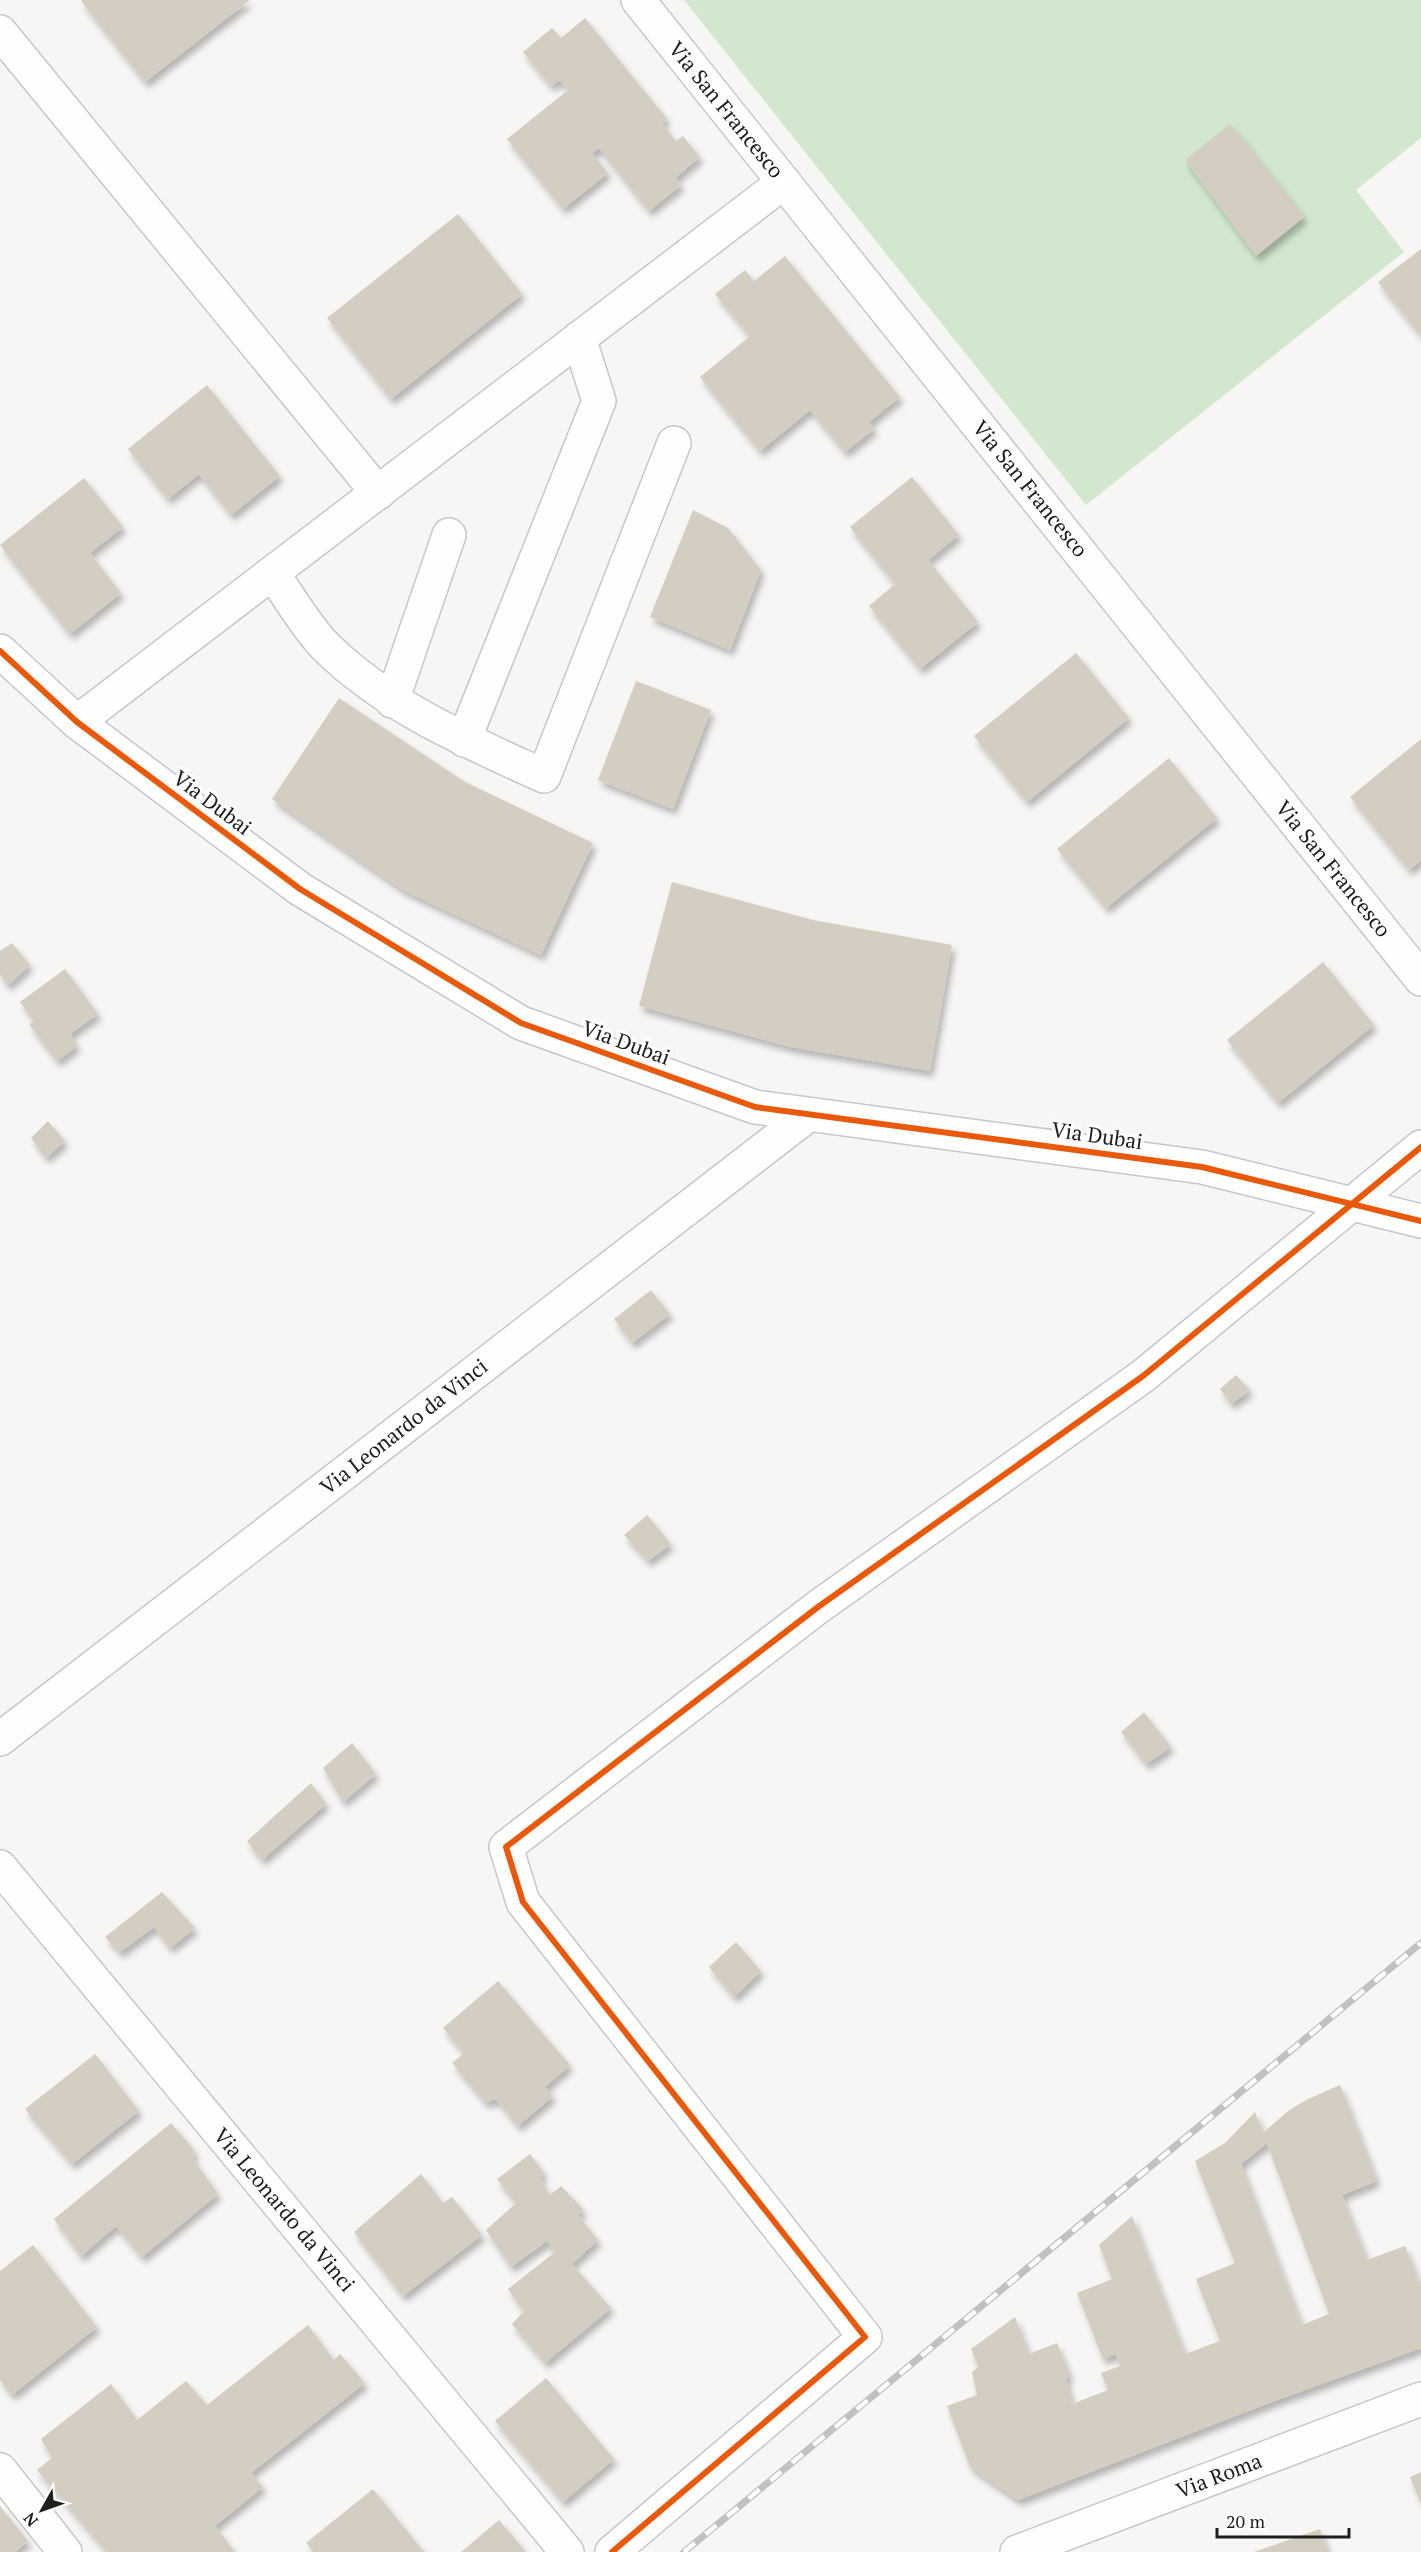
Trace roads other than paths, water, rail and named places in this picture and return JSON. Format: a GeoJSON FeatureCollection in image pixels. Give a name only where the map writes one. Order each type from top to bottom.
{"type":"FeatureCollection","features":[{"type":"Feature","properties":{"kind":"street","name":"Via San Francesco"},"geometry":{"type":"LineString","coordinates":[[638,0],[1421,979]]}},
{"type":"Feature","properties":{"kind":"street"},"geometry":{"type":"LineString","coordinates":[[0,32],[378,493]]}},
{"type":"Feature","properties":{"kind":"street"},"geometry":{"type":"LineString","coordinates":[[77,722],[784,182]]}},
{"type":"Feature","properties":{"kind":"street"},"geometry":{"type":"LineString","coordinates":[[464,740],[600,401],[579,338]]}},
{"type":"Feature","properties":{"kind":"street"},"geometry":{"type":"LineString","coordinates":[[272,573],[325,646],[392,700],[464,740],[544,776],[674,442]]}},
{"type":"Feature","properties":{"kind":"street"},"geometry":{"type":"LineString","coordinates":[[392,700],[449,535]]}},
{"type":"Feature","properties":{"kind":"street","name":"Via Dubai"},"geometry":{"type":"LineString","coordinates":[[0,651],[77,722],[300,889],[521,1023],[755,1107],[1202,1167],[1421,1221]]}},
{"type":"Feature","properties":{"kind":"street","name":"Via Leonardo da Vinci"},"geometry":{"type":"LineString","coordinates":[[0,1739],[808,1114]]}},
{"type":"Feature","properties":{"kind":"street"},"geometry":{"type":"LineString","coordinates":[[612,2552],[865,2337],[523,1902],[506,1848],[818,1607],[1143,1376],[1421,1147]]}},
{"type":"Feature","properties":{"kind":"street","name":"Via Leonardo da Vinci"},"geometry":{"type":"LineString","coordinates":[[0,1867],[567,2552]]}},
{"type":"Feature","properties":{"kind":"street","name":"Via Roma"},"geometry":{"type":"LineString","coordinates":[[1026,2550],[1421,2399]]}},
{"type":"Feature","properties":{"kind":"street"},"geometry":{"type":"LineString","coordinates":[[0,2470],[65,2552]]}},
{"type":"Feature","properties":{"kind":"railway"},"geometry":{"type":"LineString","coordinates":[[684,2552],[1421,1943]]}}]}
